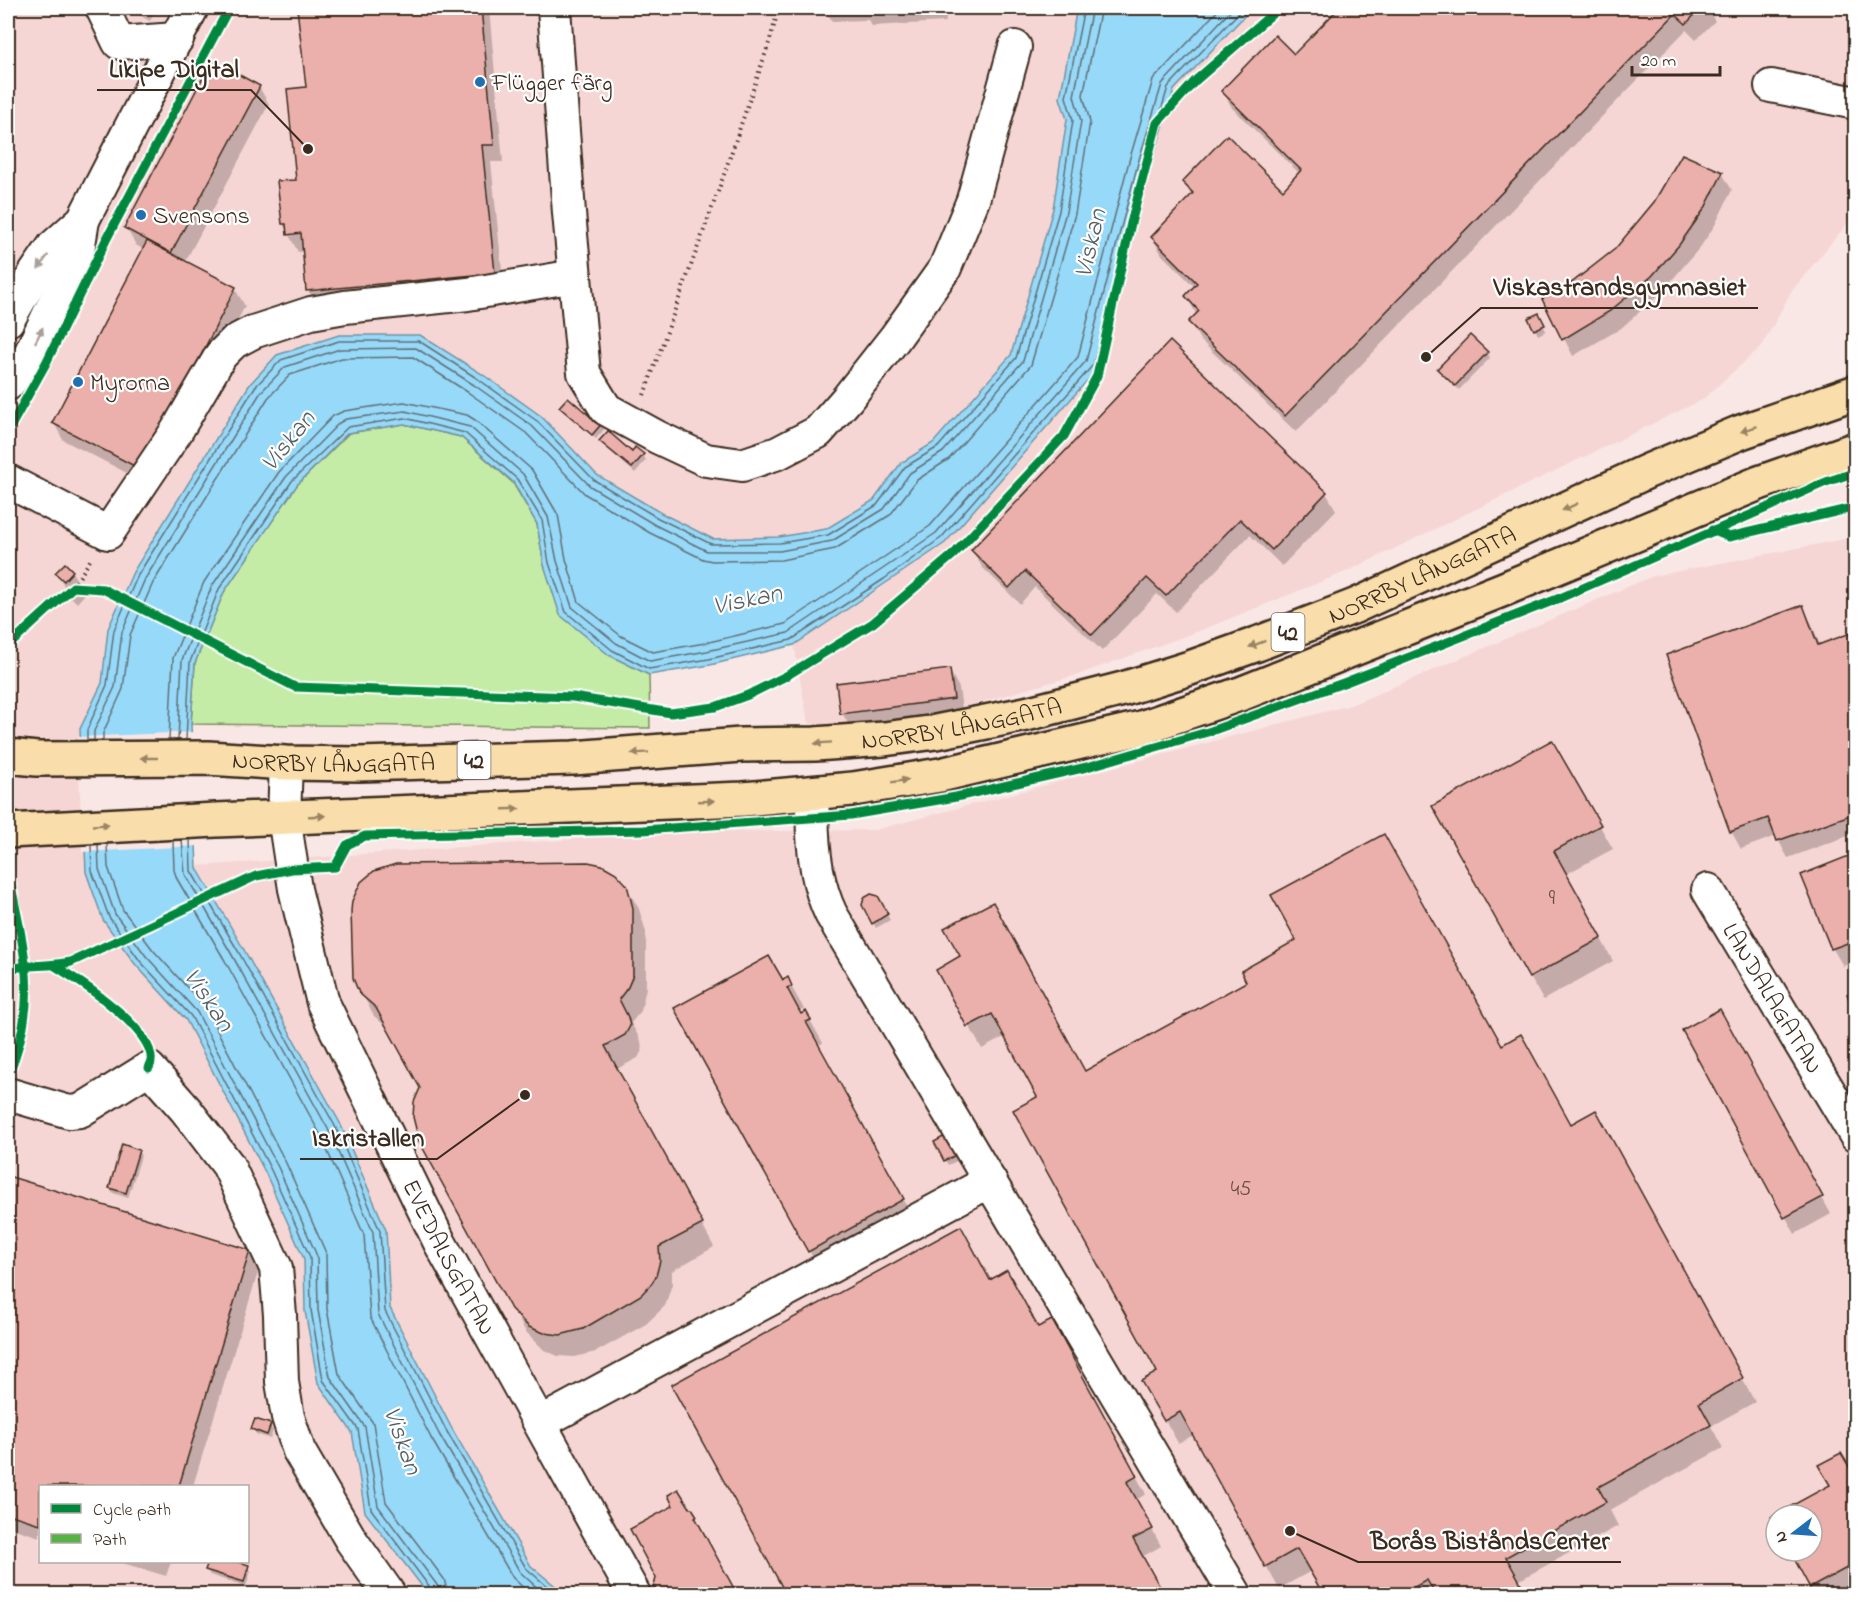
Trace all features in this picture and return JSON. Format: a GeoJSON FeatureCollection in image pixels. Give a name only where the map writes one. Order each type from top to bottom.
{"type":"FeatureCollection","features":[{"type":"Feature","properties":{"kind":"main road","name":"NORRBY LÅNGGATA"},"geometry":{"type":"LineString","coordinates":[[22,758],[208,758],[286,763],[359,764],[573,758],[741,745],[815,744],[936,732],[1026,714],[1123,689],[1290,632],[1355,606],[1648,471],[1741,432],[1856,392]]}},
{"type":"Feature","properties":{"kind":"main road","name":"NORRBY LÅNGGATA"},"geometry":{"type":"LineString","coordinates":[[8,831],[284,817],[732,800],[852,789],[1004,762],[1141,728],[1243,693],[1760,483],[1856,449]]}},
{"type":"Feature","properties":{"kind":"street"},"geometry":{"type":"LineString","coordinates":[[102,8],[119,43],[177,39]]}},
{"type":"Feature","properties":{"kind":"street"},"geometry":{"type":"LineString","coordinates":[[8,320],[35,273],[54,247],[82,220],[192,8]]}},
{"type":"Feature","properties":{"kind":"street"},"geometry":{"type":"LineString","coordinates":[[554,8],[584,373],[606,409],[706,460],[742,465],[778,453],[818,432],[867,373],[945,268],[973,200],[1015,47]]}},
{"type":"Feature","properties":{"kind":"street"},"geometry":{"type":"LineString","coordinates":[[1771,86],[1856,103]]}},
{"type":"Feature","properties":{"kind":"street"},"geometry":{"type":"LineString","coordinates":[[8,384],[29,356],[77,256],[82,220]]}},
{"type":"Feature","properties":{"kind":"street"},"geometry":{"type":"LineString","coordinates":[[12,483],[108,533],[176,432],[221,355],[234,342],[254,332],[310,313],[468,294],[575,276]]}},
{"type":"Feature","properties":{"kind":"street","name":"EVEDALSGATAN"},"geometry":{"type":"LineString","coordinates":[[286,763],[284,817],[295,889],[323,1003],[440,1243],[634,1594]]}},
{"type":"Feature","properties":{"kind":"street"},"geometry":{"type":"LineString","coordinates":[[813,792],[812,818],[822,895],[1235,1594]]}},
{"type":"Feature","properties":{"kind":"street","name":"LANDALAGATAN"},"geometry":{"type":"LineString","coordinates":[[1708,890],[1856,1137]]}},
{"type":"Feature","properties":{"kind":"street"},"geometry":{"type":"LineString","coordinates":[[8,1094],[69,1112],[80,1111],[149,1068],[186,1110],[228,1165],[276,1268],[282,1382],[288,1417],[299,1451],[351,1540],[389,1594]]}},
{"type":"Feature","properties":{"kind":"street"},"geometry":{"type":"LineString","coordinates":[[540,1423],[990,1181]]}},
{"type":"Feature","properties":{"kind":"path"},"geometry":{"type":"LineString","coordinates":[[642,399],[770,43],[779,8]]}},
{"type":"Feature","properties":{"kind":"shaded area"},"geometry":{"type":"Polygon","coordinates":[[[8,8],[1080,8],[1076,13],[1060,98],[1067,119],[1053,209],[1011,355],[933,443],[901,463],[874,500],[826,529],[779,537],[713,539],[661,513],[597,475],[541,416],[420,335],[338,335],[277,355],[109,629],[102,683],[80,729],[86,872],[103,920],[135,964],[186,1020],[265,1172],[304,1259],[305,1311],[318,1383],[352,1432],[365,1512],[428,1594],[8,1594],[8,8]]]}},
{"type":"Feature","properties":{"kind":"shaded area"},"geometry":{"type":"Polygon","coordinates":[[[1252,8],[1855,8],[1855,214],[1791,292],[1762,346],[1702,400],[1348,571],[1194,633],[1077,675],[957,709],[839,727],[808,723],[794,645],[887,584],[1099,367],[1151,167],[1174,90],[1252,8]]]}},
{"type":"Feature","properties":{"kind":"shaded area"},"geometry":{"type":"Polygon","coordinates":[[[1855,537],[1855,1594],[565,1594],[531,1566],[451,1427],[390,1308],[386,1230],[340,1123],[197,866],[671,832],[875,830],[1351,705],[1653,576],[1855,537]]]}},
{"type":"Feature","properties":{"kind":"green space"},"geometry":{"type":"Polygon","coordinates":[[[404,424],[461,437],[513,483],[537,524],[544,565],[609,655],[649,675],[650,728],[191,724],[195,663],[224,592],[297,485],[349,433],[404,424]]]}},
{"type":"Feature","properties":{"kind":"water","name":"Viskan"},"geometry":{"type":"Polygon","coordinates":[[[1080,8],[1252,8],[1174,90],[1151,167],[1099,367],[945,543],[794,645],[710,665],[649,675],[609,655],[560,615],[544,565],[537,524],[513,482],[461,437],[404,424],[348,433],[297,485],[224,592],[195,663],[191,724],[197,868],[340,1123],[386,1230],[390,1308],[451,1427],[531,1566],[565,1594],[428,1594],[365,1512],[352,1432],[318,1383],[305,1311],[304,1259],[265,1172],[186,1020],[135,964],[103,920],[86,872],[80,729],[102,683],[108,629],[133,572],[250,384],[277,355],[339,335],[420,335],[482,374],[541,416],[597,475],[661,513],[713,539],[779,537],[826,529],[874,500],[901,463],[933,443],[1011,355],[1053,209],[1067,119],[1060,98],[1076,13],[1080,8]]]}},
{"type":"Feature","properties":{"kind":"pier"},"geometry":{"type":"Polygon","coordinates":[[[194,732],[199,846],[82,852],[78,737],[194,732]]]}},
{"type":"Feature","properties":{"kind":"building"},"geometry":{"type":"Polygon","coordinates":[[[297,8],[481,8],[494,145],[482,145],[495,273],[306,291],[301,233],[287,235],[286,224],[282,224],[277,181],[296,180],[287,89],[306,87],[297,8]]]}},
{"type":"Feature","properties":{"kind":"building"},"geometry":{"type":"Polygon","coordinates":[[[860,8],[895,8],[860,10],[860,8]]]}},
{"type":"Feature","properties":{"kind":"building"},"geometry":{"type":"Polygon","coordinates":[[[1339,8],[1701,8],[1686,24],[1675,14],[1285,416],[1188,322],[1199,311],[1185,296],[1197,283],[1151,237],[1193,193],[1182,182],[1227,135],[1283,190],[1301,170],[1221,91],[1275,35],[1294,54],[1339,8]]]}},
{"type":"Feature","properties":{"kind":"building"},"geometry":{"type":"Polygon","coordinates":[[[212,60],[260,86],[171,253],[124,228],[212,60]]]}},
{"type":"Feature","properties":{"kind":"building"},"geometry":{"type":"Polygon","coordinates":[[[1682,154],[1723,172],[1705,208],[1679,245],[1652,276],[1610,311],[1562,340],[1542,299],[1570,284],[1615,249],[1654,202],[1682,154]]]}},
{"type":"Feature","properties":{"kind":"building"},"geometry":{"type":"Polygon","coordinates":[[[147,241],[236,287],[142,470],[52,423],[147,241]]]}},
{"type":"Feature","properties":{"kind":"building"},"geometry":{"type":"Polygon","coordinates":[[[1539,313],[1545,325],[1534,330],[1528,318],[1539,313]]]}},
{"type":"Feature","properties":{"kind":"building"},"geometry":{"type":"Polygon","coordinates":[[[1470,335],[1488,352],[1455,386],[1437,369],[1470,335]]]}},
{"type":"Feature","properties":{"kind":"building"},"geometry":{"type":"Polygon","coordinates":[[[1170,341],[1327,492],[1272,550],[1240,519],[1166,596],[1147,578],[1092,635],[1025,571],[1009,588],[971,550],[1170,341]]]}},
{"type":"Feature","properties":{"kind":"building"},"geometry":{"type":"Polygon","coordinates":[[[568,397],[592,418],[596,414],[604,421],[592,435],[559,407],[568,397]]]}},
{"type":"Feature","properties":{"kind":"building"},"geometry":{"type":"Polygon","coordinates":[[[608,431],[632,452],[635,447],[644,454],[632,468],[599,441],[608,431]]]}},
{"type":"Feature","properties":{"kind":"building"},"geometry":{"type":"Polygon","coordinates":[[[65,563],[73,571],[64,581],[55,573],[65,563]]]}},
{"type":"Feature","properties":{"kind":"building"},"geometry":{"type":"Polygon","coordinates":[[[1803,605],[1818,645],[1856,631],[1856,729],[1849,731],[1856,749],[1856,813],[1777,841],[1768,818],[1730,832],[1666,655],[1803,605]]]}},
{"type":"Feature","properties":{"kind":"building"},"geometry":{"type":"Polygon","coordinates":[[[950,669],[954,699],[840,714],[836,683],[950,669]]]}},
{"type":"Feature","properties":{"kind":"building"},"geometry":{"type":"Polygon","coordinates":[[[1552,740],[1601,825],[1554,851],[1602,938],[1529,978],[1432,806],[1552,740]]]}},
{"type":"Feature","properties":{"kind":"building"},"geometry":{"type":"Polygon","coordinates":[[[1384,834],[1502,1045],[1521,1034],[1571,1124],[1596,1110],[1743,1378],[1699,1403],[1711,1425],[1598,1487],[1606,1502],[1506,1557],[1527,1594],[1435,1594],[1427,1580],[1402,1594],[1323,1594],[1297,1549],[1265,1567],[1180,1412],[1164,1421],[1141,1381],[1157,1372],[1013,1110],[1037,1097],[992,1014],[967,1027],[936,970],[960,956],[944,928],[993,902],[1085,1071],[1246,982],[1241,971],[1296,940],[1271,895],[1384,834]]]}},
{"type":"Feature","properties":{"kind":"building"},"geometry":{"type":"Polygon","coordinates":[[[1856,853],[1856,940],[1831,949],[1801,875],[1856,853]]]}},
{"type":"Feature","properties":{"kind":"building"},"geometry":{"type":"Polygon","coordinates":[[[588,862],[602,865],[616,873],[627,885],[633,908],[633,975],[619,999],[630,1026],[625,1035],[605,1046],[703,1224],[659,1247],[660,1261],[656,1276],[641,1295],[583,1329],[560,1335],[544,1333],[529,1327],[511,1309],[419,1141],[413,1117],[414,1102],[420,1088],[376,1008],[359,993],[353,978],[351,911],[352,901],[361,882],[374,871],[396,864],[588,862]]]}},
{"type":"Feature","properties":{"kind":"building"},"geometry":{"type":"Polygon","coordinates":[[[871,894],[878,896],[888,914],[872,924],[862,905],[864,898],[871,894]]]}},
{"type":"Feature","properties":{"kind":"building"},"geometry":{"type":"Polygon","coordinates":[[[769,956],[783,980],[788,977],[792,986],[787,988],[801,1014],[806,1011],[811,1020],[806,1022],[904,1199],[808,1252],[674,1008],[769,956]]]}},
{"type":"Feature","properties":{"kind":"building"},"geometry":{"type":"Polygon","coordinates":[[[1856,990],[1856,1016],[1847,994],[1856,990]]]}},
{"type":"Feature","properties":{"kind":"building"},"geometry":{"type":"Polygon","coordinates":[[[1720,1009],[1823,1197],[1784,1218],[1682,1030],[1720,1009]]]}},
{"type":"Feature","properties":{"kind":"building"},"geometry":{"type":"Polygon","coordinates":[[[945,1136],[956,1155],[944,1161],[934,1142],[945,1136]]]}},
{"type":"Feature","properties":{"kind":"building"},"geometry":{"type":"Polygon","coordinates":[[[122,1144],[139,1150],[126,1193],[109,1188],[122,1144]]]}},
{"type":"Feature","properties":{"kind":"building"},"geometry":{"type":"Polygon","coordinates":[[[8,1176],[250,1250],[179,1485],[39,1485],[39,1524],[8,1514],[8,1176]]]}},
{"type":"Feature","properties":{"kind":"building"},"geometry":{"type":"Polygon","coordinates":[[[961,1226],[990,1280],[1007,1270],[1038,1327],[1052,1320],[1137,1476],[1127,1482],[1153,1529],[1133,1539],[1164,1594],[786,1594],[671,1385],[961,1226]]]}},
{"type":"Feature","properties":{"kind":"building"},"geometry":{"type":"Polygon","coordinates":[[[255,1419],[271,1424],[267,1435],[251,1429],[255,1419]]]}},
{"type":"Feature","properties":{"kind":"building"},"geometry":{"type":"Polygon","coordinates":[[[1841,1453],[1853,1473],[1856,1471],[1856,1563],[1810,1588],[1796,1563],[1824,1563],[1824,1503],[1797,1503],[1830,1485],[1818,1465],[1841,1453]]]}},
{"type":"Feature","properties":{"kind":"building"},"geometry":{"type":"Polygon","coordinates":[[[678,1489],[697,1516],[695,1517],[737,1594],[663,1594],[658,1593],[654,1586],[656,1578],[630,1529],[673,1506],[668,1495],[678,1489]]]}},
{"type":"Feature","properties":{"kind":"building"},"geometry":{"type":"Polygon","coordinates":[[[208,1563],[249,1565],[244,1582],[205,1570],[208,1563]]]}},
{"type":"Feature","properties":{"kind":"marked path"},"geometry":{"type":"LineString","coordinates":[[8,564],[12,597],[8,633]]}},
{"type":"Feature","properties":{"kind":"cycle path"},"geometry":{"type":"LineString","coordinates":[[8,431],[46,363],[106,240],[229,8]]}},
{"type":"Feature","properties":{"kind":"cycle path"},"geometry":{"type":"LineString","coordinates":[[8,646],[73,587],[103,589],[295,687],[573,697],[671,713],[715,707],[748,695],[786,676],[873,623],[954,554],[1064,436],[1097,376],[1131,223],[1157,123],[1195,81],[1279,8]]}},
{"type":"Feature","properties":{"kind":"cycle path"},"geometry":{"type":"LineString","coordinates":[[8,969],[71,962],[256,876],[292,869],[335,867],[347,845],[365,836],[643,830],[851,815],[956,797],[1087,767],[1211,731],[1346,682],[1560,598],[1826,482],[1856,472]]}},
{"type":"Feature","properties":{"kind":"cycle path"},"geometry":{"type":"LineString","coordinates":[[1712,530],[1729,537],[1856,507]]}},
{"type":"Feature","properties":{"kind":"cycle path"},"geometry":{"type":"LineString","coordinates":[[8,871],[26,973],[24,1022],[8,1075]]}},
{"type":"Feature","properties":{"kind":"cycle path"},"geometry":{"type":"LineString","coordinates":[[55,966],[82,983],[133,1025],[145,1041],[151,1055],[149,1068]]}},
{"type":"Feature","properties":{"kind":"place","name":"Flügger färg"},"geometry":{"type":"Point","coordinates":[480,82]}},
{"type":"Feature","properties":{"kind":"place","name":"Likipe Digital"},"geometry":{"type":"Point","coordinates":[308,149]}},
{"type":"Feature","properties":{"kind":"place","name":"Svensons"},"geometry":{"type":"Point","coordinates":[141,215]}},
{"type":"Feature","properties":{"kind":"place","name":"Viskastrandsgymnasiet"},"geometry":{"type":"Point","coordinates":[1426,357]}},
{"type":"Feature","properties":{"kind":"place","name":"Myrorna"},"geometry":{"type":"Point","coordinates":[78,382]}},
{"type":"Feature","properties":{"kind":"place","name":"Iskristallen"},"geometry":{"type":"Point","coordinates":[525,1095]}},
{"type":"Feature","properties":{"kind":"place","name":"Borås BiståndsCenter"},"geometry":{"type":"Point","coordinates":[1290,1531]}}]}
